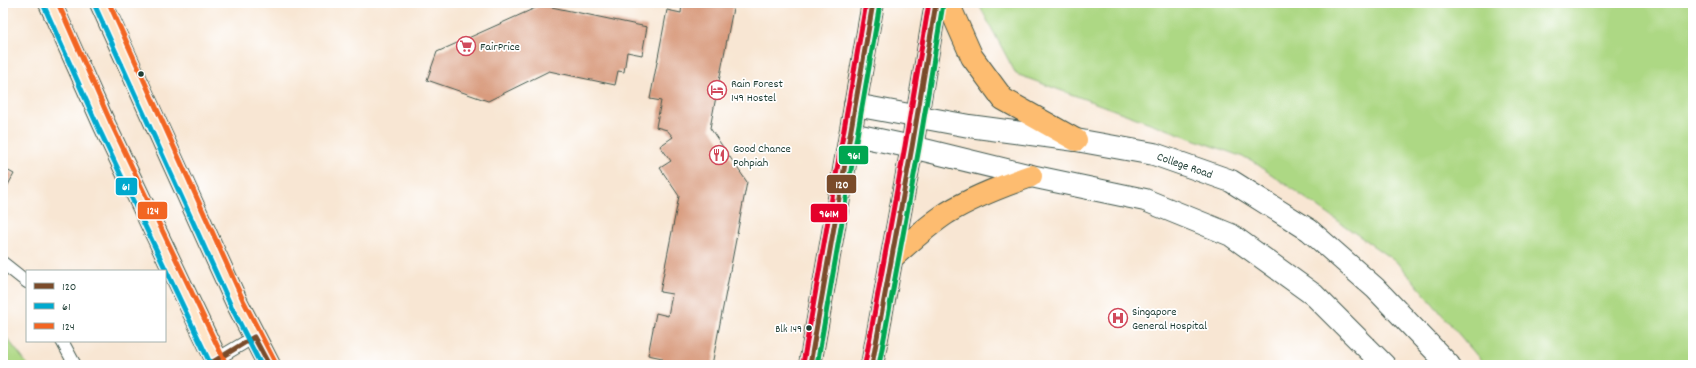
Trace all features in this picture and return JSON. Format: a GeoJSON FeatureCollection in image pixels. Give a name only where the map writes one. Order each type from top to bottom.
{"type":"FeatureCollection","features":[{"type":"Feature","properties":{"kind":"main road"},"geometry":{"type":"LineString","coordinates":[[50,3],[105,126],[215,363]]}},
{"type":"Feature","properties":{"kind":"main road"},"geometry":{"type":"LineString","coordinates":[[100,3],[177,173],[254,337],[269,365]]}},
{"type":"Feature","properties":{"kind":"main road"},"geometry":{"type":"LineString","coordinates":[[810,365],[873,3]]}},
{"type":"Feature","properties":{"kind":"main road"},"geometry":{"type":"LineString","coordinates":[[872,365],[912,147],[936,3]]}},
{"type":"Feature","properties":{"kind":"main road"},"geometry":{"type":"LineString","coordinates":[[948,3],[972,56],[1003,99],[1076,140]]}},
{"type":"Feature","properties":{"kind":"main road"},"geometry":{"type":"LineString","coordinates":[[892,258],[947,213],[990,191],[1031,176]]}},
{"type":"Feature","properties":{"kind":"street","name":"College Road"},"geometry":{"type":"LineString","coordinates":[[855,105],[969,126],[1076,140],[1154,154],[1231,181],[1309,230],[1375,288],[1449,365]]}},
{"type":"Feature","properties":{"kind":"street"},"geometry":{"type":"LineString","coordinates":[[851,134],[912,147],[1031,176],[1145,200],[1231,236],[1314,294],[1384,365]]}},
{"type":"Feature","properties":{"kind":"lane"},"geometry":{"type":"LineString","coordinates":[[3,263],[26,281]]}},
{"type":"Feature","properties":{"kind":"lane"},"geometry":{"type":"LineString","coordinates":[[215,363],[254,337]]}},
{"type":"Feature","properties":{"kind":"lane"},"geometry":{"type":"LineString","coordinates":[[63,342],[75,365]]}},
{"type":"Feature","properties":{"kind":"green space"},"geometry":{"type":"Polygon","coordinates":[[[978,3],[1693,3],[1693,365],[1485,365],[1399,264],[1251,160],[1016,74],[978,3]]]}},
{"type":"Feature","properties":{"kind":"green space"},"geometry":{"type":"Polygon","coordinates":[[[3,333],[28,365],[3,365],[3,333]]]}},
{"type":"Feature","properties":{"kind":"building"},"geometry":{"type":"Polygon","coordinates":[[[682,3],[734,3],[710,128],[747,182],[712,365],[679,365],[662,361],[662,358],[648,355],[656,313],[668,316],[672,294],[660,292],[679,196],[660,168],[671,161],[660,146],[673,137],[667,130],[656,127],[661,101],[650,99],[667,10],[681,13],[682,3]]]}},
{"type":"Feature","properties":{"kind":"building"},"geometry":{"type":"Polygon","coordinates":[[[542,5],[647,27],[642,55],[627,52],[624,72],[618,71],[615,85],[549,71],[488,101],[427,80],[437,52],[542,5]]]}},
{"type":"Feature","properties":{"kind":"building"},"geometry":{"type":"Polygon","coordinates":[[[3,158],[7,161],[3,168],[3,158]]]}},
{"type":"Feature","properties":{"kind":"building"},"geometry":{"type":"Polygon","coordinates":[[[3,168],[14,174],[3,194],[3,168]]]}},
{"type":"Feature","properties":{"kind":"transit line","name":"124"},"geometry":{"type":"LineString","coordinates":[[58,3],[111,123],[225,362]]}},
{"type":"Feature","properties":{"kind":"transit line","name":"124"},"geometry":{"type":"LineString","coordinates":[[109,3],[243,300],[275,362]]}},
{"type":"Feature","properties":{"kind":"transit line","name":"961M"},"geometry":{"type":"LineString","coordinates":[[803,364],[866,3]]}},
{"type":"Feature","properties":{"kind":"transit line","name":"120"},"geometry":{"type":"LineString","coordinates":[[810,365],[873,3]]}},
{"type":"Feature","properties":{"kind":"transit line","name":"961M"},"geometry":{"type":"LineString","coordinates":[[865,364],[905,146],[929,3]]}},
{"type":"Feature","properties":{"kind":"transit line","name":"120"},"geometry":{"type":"LineString","coordinates":[[872,365],[912,147],[936,3]]}},
{"type":"Feature","properties":{"kind":"transit line","name":"961"},"geometry":{"type":"LineString","coordinates":[[817,365],[880,4]]}},
{"type":"Feature","properties":{"kind":"transit line","name":"961"},"geometry":{"type":"LineString","coordinates":[[879,365],[919,148],[943,4]]}},
{"type":"Feature","properties":{"kind":"transit line","name":"61"},"geometry":{"type":"LineString","coordinates":[[44,6],[99,129],[166,270]]}},
{"type":"Feature","properties":{"kind":"transit line","name":"61"},"geometry":{"type":"LineString","coordinates":[[95,6],[231,306],[261,365]]}},
{"type":"Feature","properties":{"kind":"transit line","name":"61"},"geometry":{"type":"LineString","coordinates":[[166,270],[211,365]]}},
{"type":"Feature","properties":{"kind":"transit line","name":"120"},"geometry":{"type":"LineString","coordinates":[[208,365],[254,337],[269,365]]}},
{"type":"Feature","properties":{"kind":"place","name":"FairPrice"},"geometry":{"type":"Point","coordinates":[466,46]}},
{"type":"Feature","properties":{"kind":"place","name":"Rain Forest 149 Hostel"},"geometry":{"type":"Point","coordinates":[717,90]}},
{"type":"Feature","properties":{"kind":"place","name":"Good Chance Pohpiah"},"geometry":{"type":"Point","coordinates":[719,155]}},
{"type":"Feature","properties":{"kind":"place","name":"Singapore General Hospital"},"geometry":{"type":"Point","coordinates":[1118,318]}},
{"type":"Feature","properties":{"kind":"place","name":"Blk 149"},"geometry":{"type":"Point","coordinates":[809,328]}}]}
